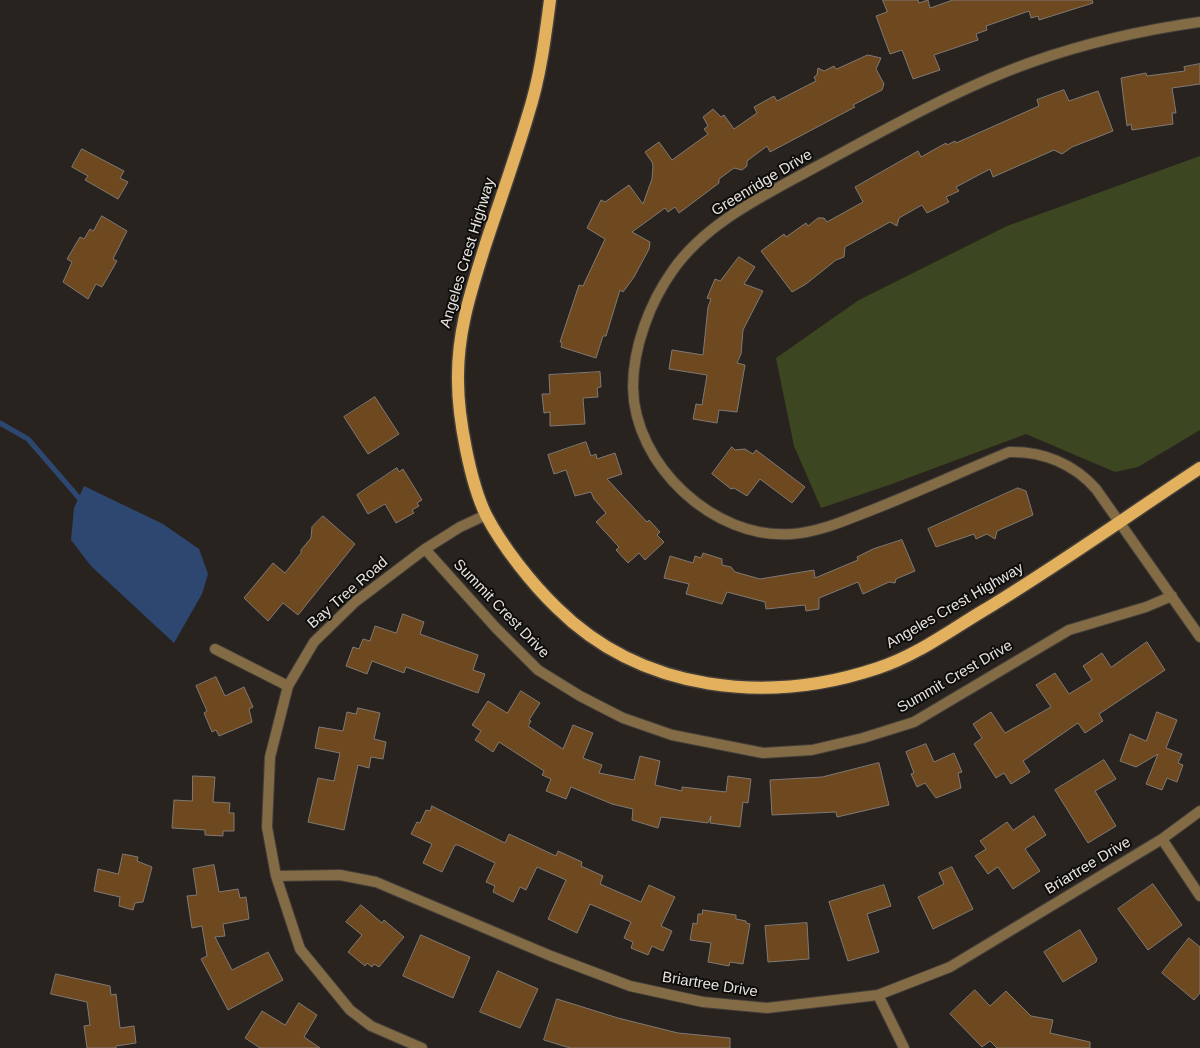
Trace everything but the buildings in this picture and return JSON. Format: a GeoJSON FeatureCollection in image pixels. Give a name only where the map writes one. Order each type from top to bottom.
{"type":"FeatureCollection","features":[{"type":"Feature","properties":{"kind":"main road","name":"Angeles Crest Highway"},"geometry":{"type":"LineString","coordinates":[[550,0],[542,58],[530,112],[471,290],[459,340],[458,384],[472,476],[486,515],[530,580],[573,624],[592,638],[625,657],[660,672],[713,686],[758,689],[782,688],[832,680],[880,668],[918,650],[1033,580],[1200,468]]}},
{"type":"Feature","properties":{"kind":"street","name":"Greenridge Drive"},"geometry":{"type":"LineString","coordinates":[[1118,522],[1086,477],[1052,458],[1023,452],[1009,452],[900,499],[831,526],[794,534],[775,534],[745,528],[710,512],[686,495],[666,472],[646,442],[637,415],[633,388],[635,362],[641,336],[656,298],[673,269],[696,243],[724,221],[856,145],[987,80],[1032,62],[1080,47],[1162,27],[1200,22]]}},
{"type":"Feature","properties":{"kind":"street","name":"Bay Tree Road"},"geometry":{"type":"LineString","coordinates":[[422,1048],[371,1026],[350,1010],[300,950],[276,876],[267,827],[270,757],[288,686],[314,642],[355,602],[424,549],[460,527],[486,515]]}},
{"type":"Feature","properties":{"kind":"street"},"geometry":{"type":"LineString","coordinates":[[1118,522],[1200,637]]}},
{"type":"Feature","properties":{"kind":"street","name":"Summit Crest Drive"},"geometry":{"type":"LineString","coordinates":[[424,549],[496,628],[538,670],[580,696],[623,718],[672,735],[763,753],[812,750],[863,738],[914,722],[1069,630],[1146,607],[1172,596]]}},
{"type":"Feature","properties":{"kind":"street"},"geometry":{"type":"LineString","coordinates":[[216,649],[288,686]]}},
{"type":"Feature","properties":{"kind":"street","name":"Briartree Drive"},"geometry":{"type":"LineString","coordinates":[[276,876],[340,875],[376,882],[551,956],[630,986],[703,1002],[767,1008],[878,995],[950,967],[1162,839],[1200,811]]}},
{"type":"Feature","properties":{"kind":"street"},"geometry":{"type":"LineString","coordinates":[[1162,839],[1200,896]]}},
{"type":"Feature","properties":{"kind":"street"},"geometry":{"type":"LineString","coordinates":[[878,995],[904,1048]]}},
{"type":"Feature","properties":{"kind":"green space"},"geometry":{"type":"Polygon","coordinates":[[[1200,156],[1200,430],[1138,467],[1115,472],[1026,434],[821,508],[794,446],[776,358],[859,300],[1007,226],[1200,156]]]}},
{"type":"Feature","properties":{"kind":"water"},"geometry":{"type":"Polygon","coordinates":[[[84,486],[163,524],[199,549],[208,574],[202,594],[174,643],[91,566],[71,540],[74,508],[84,486]]]}},
{"type":"Feature","properties":{"kind":"waterway"},"geometry":{"type":"LineString","coordinates":[[0,423],[28,439],[79,498]]}}]}
